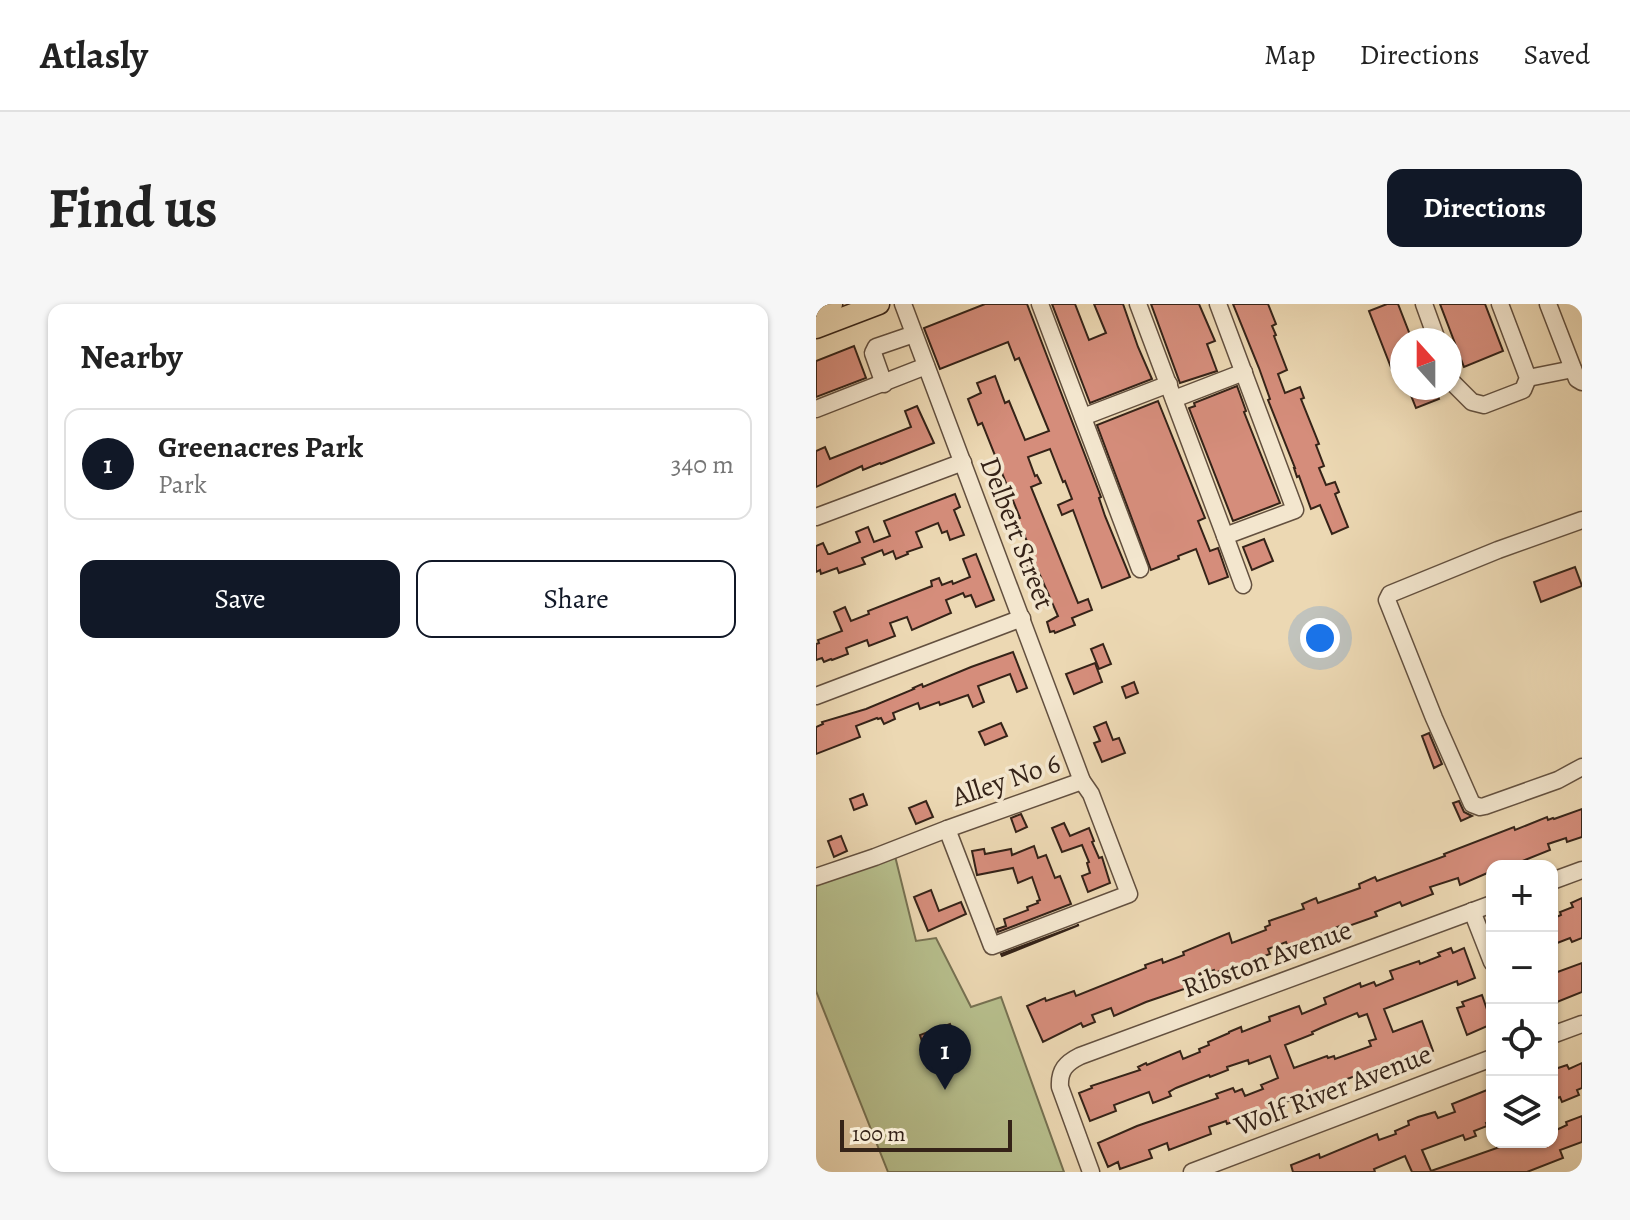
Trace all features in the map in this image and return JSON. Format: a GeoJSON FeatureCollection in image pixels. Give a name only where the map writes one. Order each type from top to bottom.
{"type":"FeatureCollection","features":[{"type":"Feature","properties":{"kind":"main road"},"geometry":{"type":"LineString","coordinates":[[816,311],[832,304]]}},
{"type":"Feature","properties":{"kind":"main road"},"geometry":{"type":"LineString","coordinates":[[816,328],[879,304]]}},
{"type":"Feature","properties":{"kind":"street","name":"Delbert Street"},"geometry":{"type":"LineString","coordinates":[[903,304],[1082,781],[1091,794],[1129,894],[992,946],[947,829]]}},
{"type":"Feature","properties":{"kind":"street"},"geometry":{"type":"LineString","coordinates":[[1040,304],[1140,569]]}},
{"type":"Feature","properties":{"kind":"street"},"geometry":{"type":"LineString","coordinates":[[1138,304],[1243,585]]}},
{"type":"Feature","properties":{"kind":"street"},"geometry":{"type":"LineString","coordinates":[[1218,304],[1295,510],[1225,536]]}},
{"type":"Feature","properties":{"kind":"street"},"geometry":{"type":"LineString","coordinates":[[1424,304],[1433,328]]}},
{"type":"Feature","properties":{"kind":"street"},"geometry":{"type":"LineString","coordinates":[[1462,392],[1472,402],[1484,405],[1523,390],[1528,378],[1500,304]]}},
{"type":"Feature","properties":{"kind":"street"},"geometry":{"type":"LineString","coordinates":[[1528,378],[1578,376],[1548,304]]}},
{"type":"Feature","properties":{"kind":"street"},"geometry":{"type":"LineString","coordinates":[[884,384],[873,353],[876,347],[914,334]]}},
{"type":"Feature","properties":{"kind":"street"},"geometry":{"type":"LineString","coordinates":[[816,409],[926,366]]}},
{"type":"Feature","properties":{"kind":"street"},"geometry":{"type":"LineString","coordinates":[[1083,417],[1244,372]]}},
{"type":"Feature","properties":{"kind":"street"},"geometry":{"type":"LineString","coordinates":[[816,517],[963,462]]}},
{"type":"Feature","properties":{"kind":"street"},"geometry":{"type":"LineString","coordinates":[[1582,520],[1390,594],[1387,600],[1472,804],[1480,807],[1496,803],[1558,780],[1582,767]]}},
{"type":"Feature","properties":{"kind":"street"},"geometry":{"type":"LineString","coordinates":[[816,696],[1022,618]]}},
{"type":"Feature","properties":{"kind":"street","name":"Alley No 6"},"geometry":{"type":"LineString","coordinates":[[816,877],[1082,781]]}},
{"type":"Feature","properties":{"kind":"street"},"geometry":{"type":"LineString","coordinates":[[1558,879],[1582,870]]}},
{"type":"Feature","properties":{"kind":"street","name":"Ribston Avenue"},"geometry":{"type":"LineString","coordinates":[[1091,1172],[1060,1087],[1063,1068],[1080,1056],[1486,906]]}},
{"type":"Feature","properties":{"kind":"street"},"geometry":{"type":"LineString","coordinates":[[1472,911],[1486,947]]}},
{"type":"Feature","properties":{"kind":"street"},"geometry":{"type":"LineString","coordinates":[[1558,1033],[1582,1024]]}},
{"type":"Feature","properties":{"kind":"street","name":"Wolf River Avenue"},"geometry":{"type":"LineString","coordinates":[[1192,1172],[1486,1060]]}},
{"type":"Feature","properties":{"kind":"green space"},"geometry":{"type":"Polygon","coordinates":[[[895,856],[916,941],[936,938],[971,1007],[1001,997],[1064,1172],[888,1172],[816,991],[816,882],[895,856]]]}},
{"type":"Feature","properties":{"kind":"building"},"geometry":{"type":"Polygon","coordinates":[[[985,304],[1027,304],[1130,577],[1102,588],[1073,510],[1062,515],[1058,505],[1072,499],[1050,449],[1028,457],[1041,483],[1031,487],[1078,603],[1088,599],[1092,610],[1072,618],[1075,625],[1055,633],[1050,632],[1047,622],[1058,616],[1036,566],[1029,569],[1025,561],[1034,557],[982,423],[978,425],[968,399],[981,393],[977,383],[995,376],[1005,403],[1009,401],[1025,440],[1049,431],[1019,358],[1015,360],[1008,342],[940,369],[924,328],[985,304]]]}},
{"type":"Feature","properties":{"kind":"building"},"geometry":{"type":"Polygon","coordinates":[[[1052,304],[1075,304],[1089,340],[1106,333],[1094,304],[1123,304],[1152,379],[1090,403],[1052,304]]]}},
{"type":"Feature","properties":{"kind":"building"},"geometry":{"type":"Polygon","coordinates":[[[1151,304],[1199,304],[1215,341],[1207,344],[1217,371],[1180,383],[1151,304]]]}},
{"type":"Feature","properties":{"kind":"building"},"geometry":{"type":"Polygon","coordinates":[[[1233,304],[1268,304],[1276,324],[1272,326],[1274,336],[1287,370],[1278,374],[1285,393],[1300,387],[1304,398],[1301,399],[1319,444],[1316,445],[1324,466],[1319,468],[1326,485],[1335,482],[1339,492],[1335,494],[1348,527],[1332,534],[1320,505],[1311,509],[1233,304]]]}},
{"type":"Feature","properties":{"kind":"building"},"geometry":{"type":"Polygon","coordinates":[[[1387,304],[1398,304],[1407,328],[1390,328],[1390,365],[1369,311],[1387,304]]]}},
{"type":"Feature","properties":{"kind":"building"},"geometry":{"type":"Polygon","coordinates":[[[1440,304],[1485,304],[1503,351],[1464,367],[1462,328],[1449,328],[1440,304]]]}},
{"type":"Feature","properties":{"kind":"building"},"geometry":{"type":"Polygon","coordinates":[[[854,346],[866,378],[816,397],[816,361],[854,346]]]}},
{"type":"Feature","properties":{"kind":"building"},"geometry":{"type":"Polygon","coordinates":[[[1237,386],[1280,503],[1233,521],[1189,408],[1195,406],[1194,403],[1237,386]]]}},
{"type":"Feature","properties":{"kind":"building"},"geometry":{"type":"Polygon","coordinates":[[[1413,400],[1436,400],[1416,408],[1413,400]]]}},
{"type":"Feature","properties":{"kind":"building"},"geometry":{"type":"Polygon","coordinates":[[[1158,401],[1205,518],[1198,521],[1210,551],[1218,548],[1228,577],[1209,584],[1196,549],[1151,570],[1097,425],[1158,401]]]}},
{"type":"Feature","properties":{"kind":"building"},"geometry":{"type":"Polygon","coordinates":[[[917,406],[934,443],[863,470],[862,466],[816,487],[816,451],[825,447],[830,459],[911,427],[905,411],[917,406]]]}},
{"type":"Feature","properties":{"kind":"building"},"geometry":{"type":"Polygon","coordinates":[[[955,494],[960,507],[954,510],[964,535],[950,540],[947,531],[942,533],[938,523],[916,532],[922,547],[896,559],[893,551],[884,555],[882,550],[862,558],[865,564],[839,573],[837,568],[821,574],[820,570],[816,572],[816,546],[823,543],[830,554],[860,542],[856,532],[868,527],[874,542],[890,536],[884,521],[955,494]]]}},
{"type":"Feature","properties":{"kind":"building"},"geometry":{"type":"Polygon","coordinates":[[[1264,539],[1273,561],[1252,570],[1243,547],[1264,539]]]}},
{"type":"Feature","properties":{"kind":"building"},"geometry":{"type":"Polygon","coordinates":[[[976,554],[994,600],[976,607],[971,595],[965,597],[963,593],[946,600],[951,613],[912,630],[907,617],[890,623],[895,636],[869,646],[867,640],[846,648],[848,654],[832,660],[816,660],[818,640],[842,631],[834,612],[845,607],[851,621],[869,614],[868,611],[932,586],[931,581],[939,578],[942,585],[952,581],[953,584],[970,577],[963,559],[976,554]]]}},
{"type":"Feature","properties":{"kind":"building"},"geometry":{"type":"Polygon","coordinates":[[[1575,567],[1582,586],[1541,602],[1534,582],[1575,567]]]}},
{"type":"Feature","properties":{"kind":"building"},"geometry":{"type":"Polygon","coordinates":[[[1103,644],[1111,664],[1099,669],[1091,649],[1103,644]]]}},
{"type":"Feature","properties":{"kind":"building"},"geometry":{"type":"Polygon","coordinates":[[[1013,652],[1027,688],[1017,692],[1010,674],[978,686],[984,702],[973,707],[968,695],[920,709],[918,703],[893,713],[895,719],[884,724],[881,718],[877,718],[856,726],[860,737],[816,754],[816,727],[822,722],[866,709],[922,684],[923,687],[1013,652]]]}},
{"type":"Feature","properties":{"kind":"building"},"geometry":{"type":"Polygon","coordinates":[[[1095,663],[1102,682],[1074,694],[1066,674],[1095,663]]]}},
{"type":"Feature","properties":{"kind":"building"},"geometry":{"type":"Polygon","coordinates":[[[1134,682],[1138,693],[1126,698],[1122,687],[1134,682]]]}},
{"type":"Feature","properties":{"kind":"building"},"geometry":{"type":"Polygon","coordinates":[[[1106,722],[1113,740],[1119,738],[1125,753],[1102,762],[1094,743],[1100,741],[1094,727],[1106,722]]]}},
{"type":"Feature","properties":{"kind":"building"},"geometry":{"type":"Polygon","coordinates":[[[1001,723],[1007,736],[985,745],[979,732],[1001,723]]]}},
{"type":"Feature","properties":{"kind":"building"},"geometry":{"type":"Polygon","coordinates":[[[1429,733],[1442,764],[1434,768],[1422,736],[1429,733]]]}},
{"type":"Feature","properties":{"kind":"building"},"geometry":{"type":"Polygon","coordinates":[[[863,794],[867,805],[854,810],[850,799],[863,794]]]}},
{"type":"Feature","properties":{"kind":"building"},"geometry":{"type":"Polygon","coordinates":[[[926,801],[933,817],[916,824],[909,808],[926,801]]]}},
{"type":"Feature","properties":{"kind":"building"},"geometry":{"type":"Polygon","coordinates":[[[1459,801],[1464,812],[1472,816],[1461,821],[1453,803],[1459,801]]]}},
{"type":"Feature","properties":{"kind":"building"},"geometry":{"type":"Polygon","coordinates":[[[1582,809],[1582,837],[1548,844],[1550,850],[1525,860],[1486,860],[1486,874],[1460,885],[1458,878],[1430,887],[1433,894],[1402,906],[1400,902],[1375,912],[1377,916],[1343,928],[1342,925],[1299,946],[1289,949],[1286,942],[1268,949],[1270,954],[1240,965],[1241,968],[1229,973],[1227,968],[1196,976],[1199,984],[1114,1016],[1111,1008],[1092,1015],[1095,1022],[1083,1027],[1081,1023],[1043,1042],[1027,1006],[1074,991],[1076,996],[1146,968],[1145,965],[1162,959],[1163,963],[1184,955],[1183,952],[1229,933],[1232,943],[1266,930],[1269,921],[1304,909],[1302,904],[1316,898],[1318,903],[1360,888],[1359,884],[1375,877],[1377,881],[1514,827],[1515,830],[1547,817],[1548,820],[1582,809]]]}},
{"type":"Feature","properties":{"kind":"building"},"geometry":{"type":"Polygon","coordinates":[[[1021,814],[1027,827],[1016,832],[1011,818],[1021,814]]]}},
{"type":"Feature","properties":{"kind":"building"},"geometry":{"type":"Polygon","coordinates":[[[1064,823],[1070,836],[1089,828],[1110,883],[1088,892],[1082,876],[1090,873],[1089,862],[1082,845],[1062,852],[1052,828],[1064,823]]]}},
{"type":"Feature","properties":{"kind":"building"},"geometry":{"type":"Polygon","coordinates":[[[841,836],[847,851],[834,857],[828,841],[841,836]]]}},
{"type":"Feature","properties":{"kind":"building"},"geometry":{"type":"Polygon","coordinates":[[[1034,846],[1038,858],[1046,855],[1055,878],[1060,876],[1071,904],[998,932],[997,929],[1006,926],[1004,919],[1028,910],[1027,907],[1040,900],[1032,877],[1018,883],[1013,868],[977,875],[972,851],[984,849],[985,854],[1011,849],[1012,855],[1034,846]]]}},
{"type":"Feature","properties":{"kind":"building"},"geometry":{"type":"Polygon","coordinates":[[[931,890],[939,911],[961,902],[966,914],[928,931],[914,897],[931,890]]]}},
{"type":"Feature","properties":{"kind":"building"},"geometry":{"type":"Polygon","coordinates":[[[1582,898],[1582,938],[1558,943],[1558,916],[1560,912],[1573,907],[1571,903],[1582,898]]]}},
{"type":"Feature","properties":{"kind":"building"},"geometry":{"type":"Polygon","coordinates":[[[1079,925],[1002,956],[1001,954],[1079,925]]]}},
{"type":"Feature","properties":{"kind":"building"},"geometry":{"type":"Polygon","coordinates":[[[1451,948],[1453,953],[1464,948],[1475,978],[1458,985],[1457,981],[1384,1009],[1393,1032],[1422,1021],[1433,1051],[1421,1056],[1420,1052],[1392,1063],[1394,1067],[1333,1084],[1335,1088],[1301,1101],[1300,1097],[1271,1107],[1272,1112],[1241,1124],[1240,1119],[1209,1127],[1211,1134],[1169,1150],[1167,1143],[1149,1150],[1152,1158],[1120,1169],[1118,1162],[1108,1167],[1098,1143],[1218,1098],[1216,1094],[1233,1088],[1235,1092],[1242,1089],[1245,1096],[1263,1089],[1261,1085],[1278,1078],[1270,1056],[1249,1064],[1248,1060],[1227,1067],[1228,1070],[1176,1088],[1169,1092],[1171,1096],[1153,1103],[1149,1092],[1114,1105],[1116,1111],[1090,1121],[1079,1093],[1180,1051],[1183,1059],[1200,1052],[1199,1049],[1209,1045],[1208,1042],[1229,1032],[1241,1027],[1242,1032],[1270,1021],[1269,1017],[1299,1006],[1302,1014],[1326,1004],[1324,998],[1360,983],[1361,987],[1374,982],[1376,986],[1393,979],[1390,971],[1419,961],[1420,964],[1440,956],[1438,953],[1451,948]],[[1357,1013],[1285,1045],[1294,1068],[1327,1056],[1334,1056],[1335,1059],[1371,1046],[1369,1041],[1376,1039],[1367,1014],[1359,1017],[1357,1013]]]}},
{"type":"Feature","properties":{"kind":"building"},"geometry":{"type":"Polygon","coordinates":[[[1582,963],[1582,992],[1558,1002],[1558,972],[1582,963]]]}},
{"type":"Feature","properties":{"kind":"building"},"geometry":{"type":"Polygon","coordinates":[[[1482,995],[1486,1007],[1486,1027],[1467,1035],[1457,1008],[1464,1006],[1462,1002],[1482,995]]]}},
{"type":"Feature","properties":{"kind":"building"},"geometry":{"type":"Polygon","coordinates":[[[950,1024],[956,1039],[925,1051],[920,1035],[950,1024]]]}},
{"type":"Feature","properties":{"kind":"building"},"geometry":{"type":"Polygon","coordinates":[[[1582,1063],[1582,1088],[1577,1090],[1579,1095],[1562,1102],[1558,1098],[1558,1068],[1567,1065],[1569,1069],[1582,1063]]]}},
{"type":"Feature","properties":{"kind":"building"},"geometry":{"type":"Polygon","coordinates":[[[1486,1090],[1486,1126],[1474,1131],[1476,1136],[1465,1140],[1463,1135],[1422,1150],[1431,1171],[1497,1148],[1558,1148],[1558,1129],[1567,1125],[1566,1122],[1582,1116],[1582,1142],[1560,1150],[1563,1158],[1527,1172],[1412,1172],[1405,1156],[1374,1169],[1375,1172],[1293,1172],[1291,1165],[1319,1154],[1320,1158],[1377,1134],[1379,1140],[1396,1134],[1395,1131],[1418,1117],[1435,1112],[1438,1118],[1455,1112],[1452,1104],[1486,1090]]]}},
{"type":"Feature","properties":{"kind":"place","name":"Greenacres Park"},"geometry":{"type":"Point","coordinates":[945,1090]}}]}
